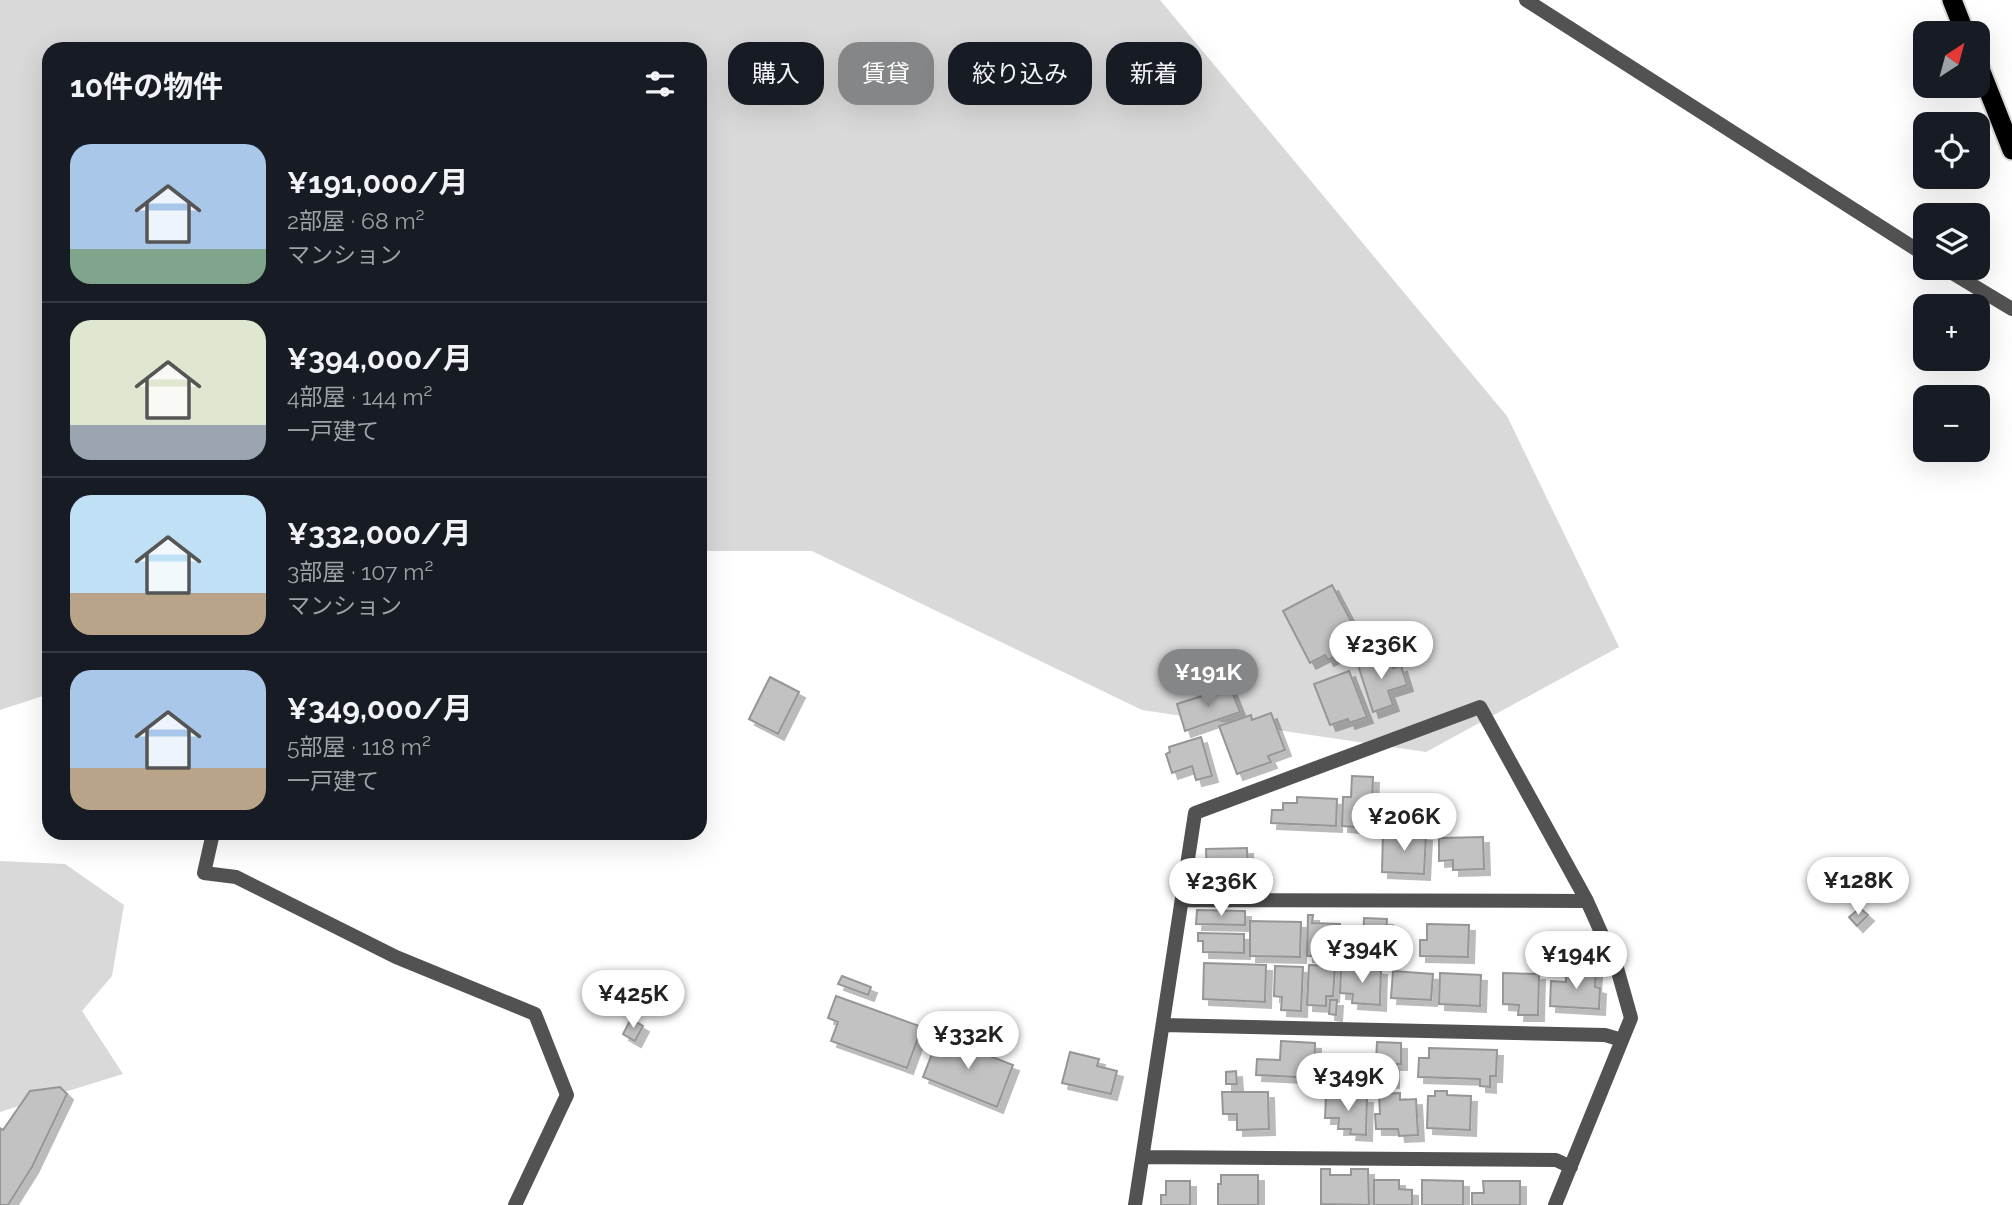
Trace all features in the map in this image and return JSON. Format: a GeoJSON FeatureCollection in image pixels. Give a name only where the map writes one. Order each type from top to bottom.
{"type":"FeatureCollection","features":[{"type":"Feature","properties":{"kind":"highway"},"geometry":{"type":"LineString","coordinates":[[1952,0],[1960,21]]}},
{"type":"Feature","properties":{"kind":"highway"},"geometry":{"type":"LineString","coordinates":[[1990,94],[2012,150]]}},
{"type":"Feature","properties":{"kind":"street"},"geometry":{"type":"LineString","coordinates":[[1526,0],[1913,248]]}},
{"type":"Feature","properties":{"kind":"street"},"geometry":{"type":"LineString","coordinates":[[1964,280],[2012,309]]}},
{"type":"Feature","properties":{"kind":"street"},"geometry":{"type":"LineString","coordinates":[[1135,1205],[1195,813],[1480,707],[1587,901],[1617,968],[1631,1018],[1555,1205]]}},
{"type":"Feature","properties":{"kind":"street"},"geometry":{"type":"LineString","coordinates":[[211,840],[204,873],[236,877],[396,957],[535,1014],[567,1095],[515,1205]]}},
{"type":"Feature","properties":{"kind":"street"},"geometry":{"type":"LineString","coordinates":[[1182,900],[1587,901]]}},
{"type":"Feature","properties":{"kind":"street"},"geometry":{"type":"LineString","coordinates":[[1163,1025],[1605,1035],[1622,1040]]}},
{"type":"Feature","properties":{"kind":"street"},"geometry":{"type":"LineString","coordinates":[[1143,1157],[1556,1160],[1571,1167]]}},
{"type":"Feature","properties":{"kind":"shaded area"},"geometry":{"type":"Polygon","coordinates":[[[0,0],[1160,0],[1195,42],[1106,42],[1106,105],[1202,105],[1202,50],[1507,416],[1619,647],[1426,752],[1142,710],[812,551],[707,551],[707,42],[42,42],[42,696],[0,710],[0,0]]]}},
{"type":"Feature","properties":{"kind":"shaded area"},"geometry":{"type":"Polygon","coordinates":[[[0,861],[65,864],[124,905],[112,976],[82,1011],[123,1074],[0,1112],[0,861]]]}},
{"type":"Feature","properties":{"kind":"building"},"geometry":{"type":"Polygon","coordinates":[[[1332,585],[1362,642],[1328,660],[1325,655],[1310,663],[1283,611],[1332,585]]]}},
{"type":"Feature","properties":{"kind":"building"},"geometry":{"type":"Polygon","coordinates":[[[1389,655],[1393,668],[1401,666],[1407,685],[1388,691],[1393,705],[1373,712],[1358,665],[1389,655]]]}},
{"type":"Feature","properties":{"kind":"building"},"geometry":{"type":"Polygon","coordinates":[[[1349,671],[1367,717],[1330,725],[1314,684],[1349,671]]]}},
{"type":"Feature","properties":{"kind":"building"},"geometry":{"type":"Polygon","coordinates":[[[770,677],[799,692],[778,734],[749,719],[770,677]]]}},
{"type":"Feature","properties":{"kind":"building"},"geometry":{"type":"Polygon","coordinates":[[[1230,687],[1240,712],[1185,731],[1177,704],[1230,687]]]}},
{"type":"Feature","properties":{"kind":"building"},"geometry":{"type":"Polygon","coordinates":[[[1271,713],[1285,750],[1268,756],[1271,762],[1237,774],[1219,726],[1251,715],[1252,720],[1271,713]]]}},
{"type":"Feature","properties":{"kind":"building"},"geometry":{"type":"Polygon","coordinates":[[[1201,737],[1212,776],[1196,780],[1192,766],[1172,773],[1166,754],[1170,752],[1169,747],[1201,737]]]}},
{"type":"Feature","properties":{"kind":"building"},"geometry":{"type":"Polygon","coordinates":[[[1352,776],[1373,777],[1371,828],[1342,826],[1343,797],[1351,797],[1352,776]]]}},
{"type":"Feature","properties":{"kind":"building"},"geometry":{"type":"Polygon","coordinates":[[[1297,797],[1337,799],[1336,826],[1271,823],[1272,810],[1283,810],[1283,803],[1297,803],[1297,797]]]}},
{"type":"Feature","properties":{"kind":"building"},"geometry":{"type":"Polygon","coordinates":[[[1383,833],[1426,835],[1424,874],[1382,872],[1383,833]]]}},
{"type":"Feature","properties":{"kind":"building"},"geometry":{"type":"Polygon","coordinates":[[[1483,837],[1484,869],[1453,870],[1453,860],[1439,861],[1439,838],[1483,837]]]}},
{"type":"Feature","properties":{"kind":"building"},"geometry":{"type":"Polygon","coordinates":[[[1247,848],[1248,874],[1207,875],[1206,849],[1247,848]]]}},
{"type":"Feature","properties":{"kind":"building"},"geometry":{"type":"Polygon","coordinates":[[[1860,908],[1868,915],[1857,926],[1849,917],[1860,908]]]}},
{"type":"Feature","properties":{"kind":"building"},"geometry":{"type":"Polygon","coordinates":[[[1197,910],[1245,911],[1245,925],[1196,924],[1197,910]]]}},
{"type":"Feature","properties":{"kind":"building"},"geometry":{"type":"Polygon","coordinates":[[[1308,915],[1313,915],[1312,923],[1340,924],[1339,957],[1307,956],[1308,915]]]}},
{"type":"Feature","properties":{"kind":"building"},"geometry":{"type":"Polygon","coordinates":[[[1364,918],[1387,919],[1386,933],[1397,933],[1396,956],[1363,955],[1364,918]]]}},
{"type":"Feature","properties":{"kind":"building"},"geometry":{"type":"Polygon","coordinates":[[[1250,921],[1301,922],[1300,957],[1250,956],[1250,921]]]}},
{"type":"Feature","properties":{"kind":"building"},"geometry":{"type":"Polygon","coordinates":[[[1427,924],[1469,925],[1468,957],[1420,956],[1420,940],[1427,940],[1427,924]]]}},
{"type":"Feature","properties":{"kind":"building"},"geometry":{"type":"Polygon","coordinates":[[[1198,933],[1244,934],[1244,953],[1203,952],[1203,941],[1198,941],[1198,933]]]}},
{"type":"Feature","properties":{"kind":"building"},"geometry":{"type":"Polygon","coordinates":[[[1204,963],[1266,965],[1265,1002],[1203,999],[1204,963]]]}},
{"type":"Feature","properties":{"kind":"building"},"geometry":{"type":"Polygon","coordinates":[[[1309,965],[1335,966],[1333,996],[1326,996],[1326,1006],[1307,1005],[1309,965]]]}},
{"type":"Feature","properties":{"kind":"building"},"geometry":{"type":"Polygon","coordinates":[[[1275,966],[1303,967],[1301,1011],[1281,1010],[1282,997],[1274,996],[1275,966]]]}},
{"type":"Feature","properties":{"kind":"building"},"geometry":{"type":"Polygon","coordinates":[[[1341,967],[1381,969],[1380,1005],[1352,1003],[1353,994],[1340,993],[1341,967]]]}},
{"type":"Feature","properties":{"kind":"building"},"geometry":{"type":"Polygon","coordinates":[[[1566,970],[1596,972],[1595,987],[1600,988],[1599,1009],[1550,1006],[1551,981],[1566,982],[1566,970]]]}},
{"type":"Feature","properties":{"kind":"building"},"geometry":{"type":"Polygon","coordinates":[[[1393,971],[1433,974],[1431,1000],[1391,998],[1393,971]]]}},
{"type":"Feature","properties":{"kind":"building"},"geometry":{"type":"Polygon","coordinates":[[[1440,973],[1481,975],[1480,1006],[1439,1004],[1440,973]]]}},
{"type":"Feature","properties":{"kind":"building"},"geometry":{"type":"Polygon","coordinates":[[[1503,973],[1539,974],[1538,1015],[1518,1015],[1519,1005],[1503,1004],[1503,973]]]}},
{"type":"Feature","properties":{"kind":"building"},"geometry":{"type":"Polygon","coordinates":[[[842,976],[871,987],[868,995],[838,984],[842,976]]]}},
{"type":"Feature","properties":{"kind":"building"},"geometry":{"type":"Polygon","coordinates":[[[836,996],[922,1027],[907,1068],[831,1041],[838,1022],[828,1018],[836,996]]]}},
{"type":"Feature","properties":{"kind":"building"},"geometry":{"type":"Polygon","coordinates":[[[1330,1000],[1337,1000],[1336,1015],[1329,1014],[1330,1000]]]}},
{"type":"Feature","properties":{"kind":"building"},"geometry":{"type":"Polygon","coordinates":[[[631,1019],[643,1026],[635,1041],[623,1034],[631,1019]]]}},
{"type":"Feature","properties":{"kind":"building"},"geometry":{"type":"Polygon","coordinates":[[[939,1036],[1013,1065],[997,1107],[923,1077],[939,1036]]]}},
{"type":"Feature","properties":{"kind":"building"},"geometry":{"type":"Polygon","coordinates":[[[1281,1041],[1315,1043],[1314,1078],[1256,1075],[1257,1059],[1280,1060],[1281,1041]]]}},
{"type":"Feature","properties":{"kind":"building"},"geometry":{"type":"Polygon","coordinates":[[[1377,1042],[1401,1043],[1401,1064],[1393,1064],[1393,1082],[1375,1081],[1377,1042]]]}},
{"type":"Feature","properties":{"kind":"building"},"geometry":{"type":"Polygon","coordinates":[[[1429,1048],[1497,1050],[1496,1076],[1490,1076],[1490,1087],[1480,1086],[1480,1079],[1418,1077],[1419,1058],[1429,1058],[1429,1048]]]}},
{"type":"Feature","properties":{"kind":"building"},"geometry":{"type":"Polygon","coordinates":[[[1070,1052],[1099,1059],[1097,1066],[1117,1071],[1111,1094],[1062,1083],[1070,1052]]]}},
{"type":"Feature","properties":{"kind":"building"},"geometry":{"type":"Polygon","coordinates":[[[1236,1071],[1237,1084],[1226,1084],[1226,1072],[1236,1071]]]}},
{"type":"Feature","properties":{"kind":"building"},"geometry":{"type":"Polygon","coordinates":[[[60,1087],[67,1094],[32,1167],[8,1205],[0,1205],[0,1128],[3,1130],[30,1091],[60,1087]]]}},
{"type":"Feature","properties":{"kind":"building"},"geometry":{"type":"Polygon","coordinates":[[[1435,1091],[1447,1091],[1447,1095],[1471,1096],[1470,1130],[1427,1128],[1428,1096],[1435,1096],[1435,1091]]]}},
{"type":"Feature","properties":{"kind":"building"},"geometry":{"type":"Polygon","coordinates":[[[1222,1092],[1268,1092],[1269,1129],[1237,1130],[1237,1114],[1223,1114],[1222,1092]]]}},
{"type":"Feature","properties":{"kind":"building"},"geometry":{"type":"Polygon","coordinates":[[[1400,1093],[1400,1100],[1416,1099],[1418,1135],[1399,1136],[1398,1129],[1376,1129],[1375,1114],[1380,1114],[1379,1094],[1400,1093]]]}},
{"type":"Feature","properties":{"kind":"building"},"geometry":{"type":"Polygon","coordinates":[[[1326,1095],[1367,1097],[1366,1135],[1350,1134],[1351,1129],[1338,1129],[1339,1118],[1325,1118],[1326,1095]]]}},
{"type":"Feature","properties":{"kind":"building"},"geometry":{"type":"Polygon","coordinates":[[[1321,1169],[1330,1169],[1330,1175],[1351,1175],[1351,1169],[1368,1169],[1369,1205],[1321,1204],[1321,1169]]]}},
{"type":"Feature","properties":{"kind":"building"},"geometry":{"type":"Polygon","coordinates":[[[1221,1175],[1258,1175],[1258,1205],[1218,1205],[1221,1175]]]}},
{"type":"Feature","properties":{"kind":"building"},"geometry":{"type":"Polygon","coordinates":[[[1374,1180],[1399,1180],[1399,1189],[1412,1190],[1412,1205],[1374,1205],[1374,1180]]]}},
{"type":"Feature","properties":{"kind":"building"},"geometry":{"type":"Polygon","coordinates":[[[1422,1180],[1463,1181],[1463,1205],[1422,1205],[1422,1180]]]}},
{"type":"Feature","properties":{"kind":"building"},"geometry":{"type":"Polygon","coordinates":[[[1166,1181],[1190,1181],[1190,1205],[1161,1205],[1161,1195],[1166,1195],[1166,1181]]]}},
{"type":"Feature","properties":{"kind":"building"},"geometry":{"type":"Polygon","coordinates":[[[1483,1181],[1520,1181],[1520,1205],[1472,1205],[1472,1193],[1484,1193],[1483,1181]]]}}]}
